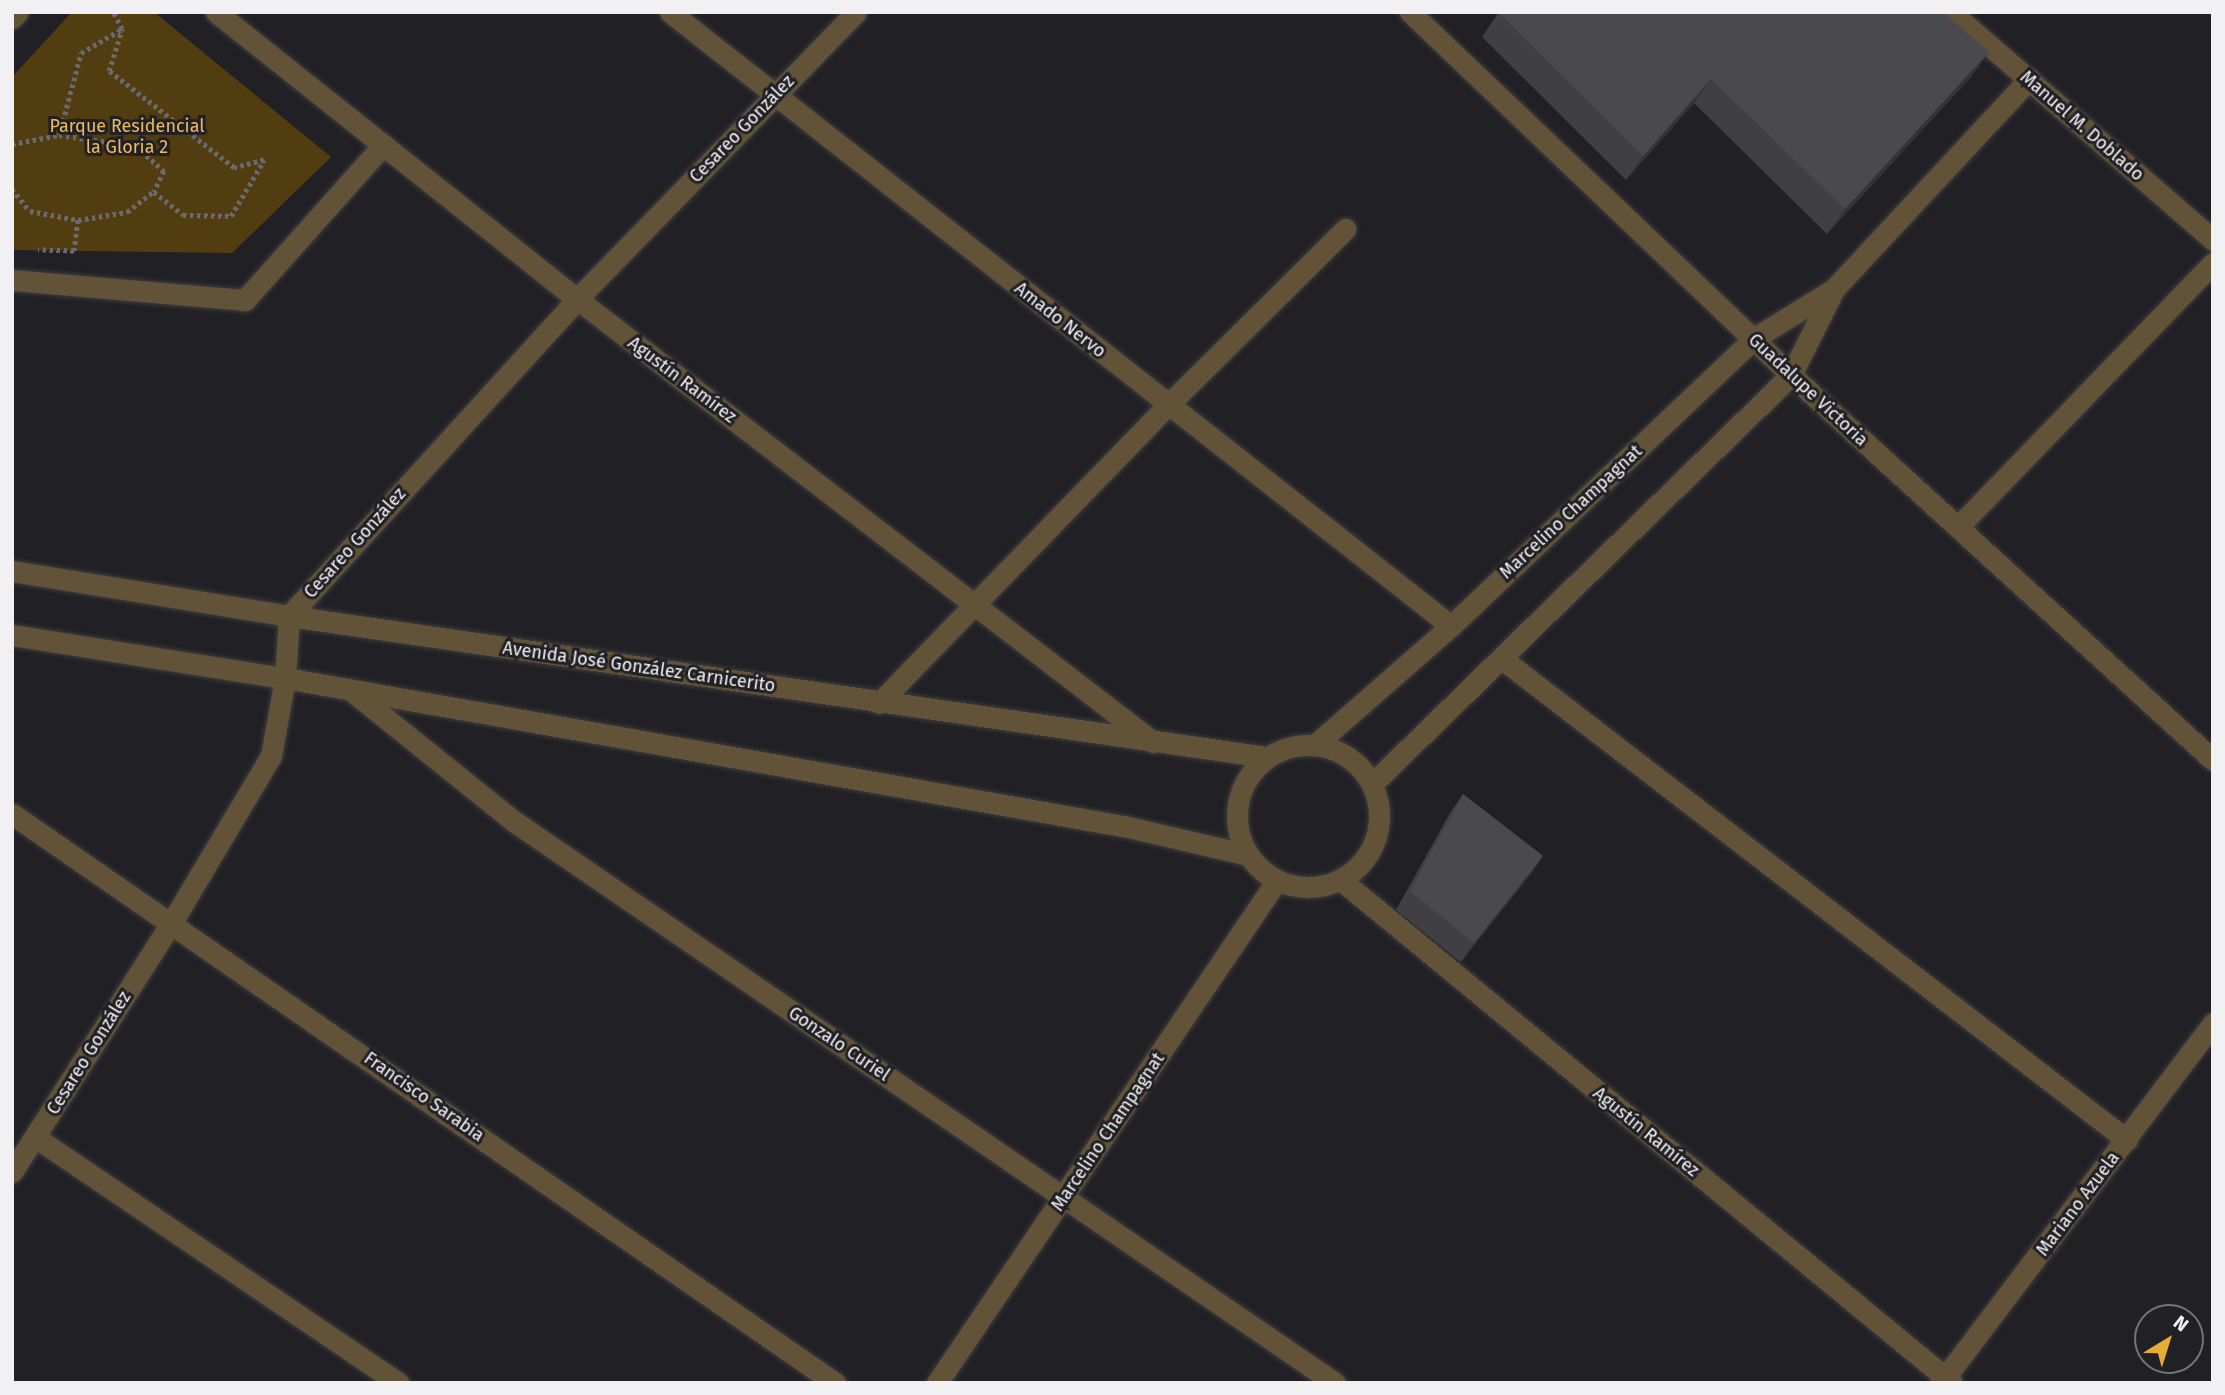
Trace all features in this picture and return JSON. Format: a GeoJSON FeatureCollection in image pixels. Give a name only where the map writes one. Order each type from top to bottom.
{"type":"FeatureCollection","features":[{"type":"Feature","properties":{"kind":"street"},"geometry":{"type":"LineString","coordinates":[[12,18],[18,12]]}},
{"type":"Feature","properties":{"kind":"street","name":"Agustín Ramírez"},"geometry":{"type":"LineString","coordinates":[[216,12],[577,299],[1153,742]]}},
{"type":"Feature","properties":{"kind":"street","name":"Amado Nervo"},"geometry":{"type":"LineString","coordinates":[[670,12],[1451,626]]}},
{"type":"Feature","properties":{"kind":"street","name":"Cesareo González"},"geometry":{"type":"LineString","coordinates":[[12,1172],[172,922],[271,756],[285,678],[289,616],[577,299],[856,12]]}},
{"type":"Feature","properties":{"kind":"street","name":"Guadalupe Victoria"},"geometry":{"type":"LineString","coordinates":[[1410,12],[1791,375],[2213,760]]}},
{"type":"Feature","properties":{"kind":"street","name":"Manuel M. Doblado"},"geometry":{"type":"LineString","coordinates":[[1951,12],[2213,240]]}},
{"type":"Feature","properties":{"kind":"street","name":"Marcelino Champagnat"},"geometry":{"type":"LineString","coordinates":[[1316,744],[1451,626],[1754,339],[1834,289],[2029,79]]}},
{"type":"Feature","properties":{"kind":"street"},"geometry":{"type":"LineString","coordinates":[[12,280],[245,300],[383,145]]}},
{"type":"Feature","properties":{"kind":"street"},"geometry":{"type":"LineString","coordinates":[[879,703],[1168,405],[1345,229]]}},
{"type":"Feature","properties":{"kind":"street"},"geometry":{"type":"LineString","coordinates":[[1958,527],[2213,263]]}},
{"type":"Feature","properties":{"kind":"street","name":"Marcelino Champagnat"},"geometry":{"type":"LineString","coordinates":[[1372,784],[1791,375],[1834,289]]}},
{"type":"Feature","properties":{"kind":"street","name":"Avenida José González Carnicerito"},"geometry":{"type":"LineString","coordinates":[[12,571],[289,616],[1266,757]]}},
{"type":"Feature","properties":{"kind":"street"},"geometry":{"type":"LineString","coordinates":[[12,635],[285,678],[1128,827],[1248,855]]}},
{"type":"Feature","properties":{"kind":"street"},"geometry":{"type":"LineString","coordinates":[[1502,658],[2127,1140]]}},
{"type":"Feature","properties":{"kind":"street","name":"Gonzalo Curiel"},"geometry":{"type":"LineString","coordinates":[[353,692],[512,820],[1335,1383]]}},
{"type":"Feature","properties":{"kind":"street"},"geometry":{"type":"LineString","coordinates":[[1316,744],[1349,757],[1372,784],[1380,820],[1368,855],[1340,880],[1309,888],[1277,880],[1248,855],[1238,830],[1237,802],[1247,778],[1266,757],[1290,746],[1316,744]]}},
{"type":"Feature","properties":{"kind":"street","name":"Francisco Sarabia"},"geometry":{"type":"LineString","coordinates":[[12,814],[172,922],[835,1383]]}},
{"type":"Feature","properties":{"kind":"street","name":"Marcelino Champagnat"},"geometry":{"type":"LineString","coordinates":[[937,1383],[1064,1199],[1277,880]]}},
{"type":"Feature","properties":{"kind":"street","name":"Agustín Ramírez"},"geometry":{"type":"LineString","coordinates":[[1340,880],[1946,1381]]}},
{"type":"Feature","properties":{"kind":"street","name":"Mariano Azuela"},"geometry":{"type":"LineString","coordinates":[[1946,1381],[2213,1023]]}},
{"type":"Feature","properties":{"kind":"street"},"geometry":{"type":"LineString","coordinates":[[36,1137],[398,1383]]}},
{"type":"Feature","properties":{"kind":"path"},"geometry":{"type":"LineString","coordinates":[[113,12],[122,29],[109,71],[234,168],[264,160],[231,216],[183,215],[154,192]]}},
{"type":"Feature","properties":{"kind":"path"},"geometry":{"type":"LineString","coordinates":[[59,135],[81,53],[122,29]]}},
{"type":"Feature","properties":{"kind":"path"},"geometry":{"type":"LineString","coordinates":[[12,144],[59,135],[136,146],[164,171],[154,192],[127,212],[78,220],[30,211],[12,189]]}},
{"type":"Feature","properties":{"kind":"path"},"geometry":{"type":"LineString","coordinates":[[25,250],[74,251],[78,220]]}},
{"type":"Feature","properties":{"kind":"green space","name":"Parque Residencial la Gloria 2"},"geometry":{"type":"Polygon","coordinates":[[[72,12],[154,12],[331,157],[232,253],[12,250],[12,77],[72,12]]]}},
{"type":"Feature","properties":{"kind":"building"},"geometry":{"type":"Polygon","coordinates":[[[1943,12],[1989,52],[1845,209],[1711,79],[1643,156],[1499,13],[1943,12]]]}},
{"type":"Feature","properties":{"kind":"building"},"geometry":{"type":"Polygon","coordinates":[[[1463,794],[1543,856],[1474,943],[1410,891],[1463,794]]]}}]}
